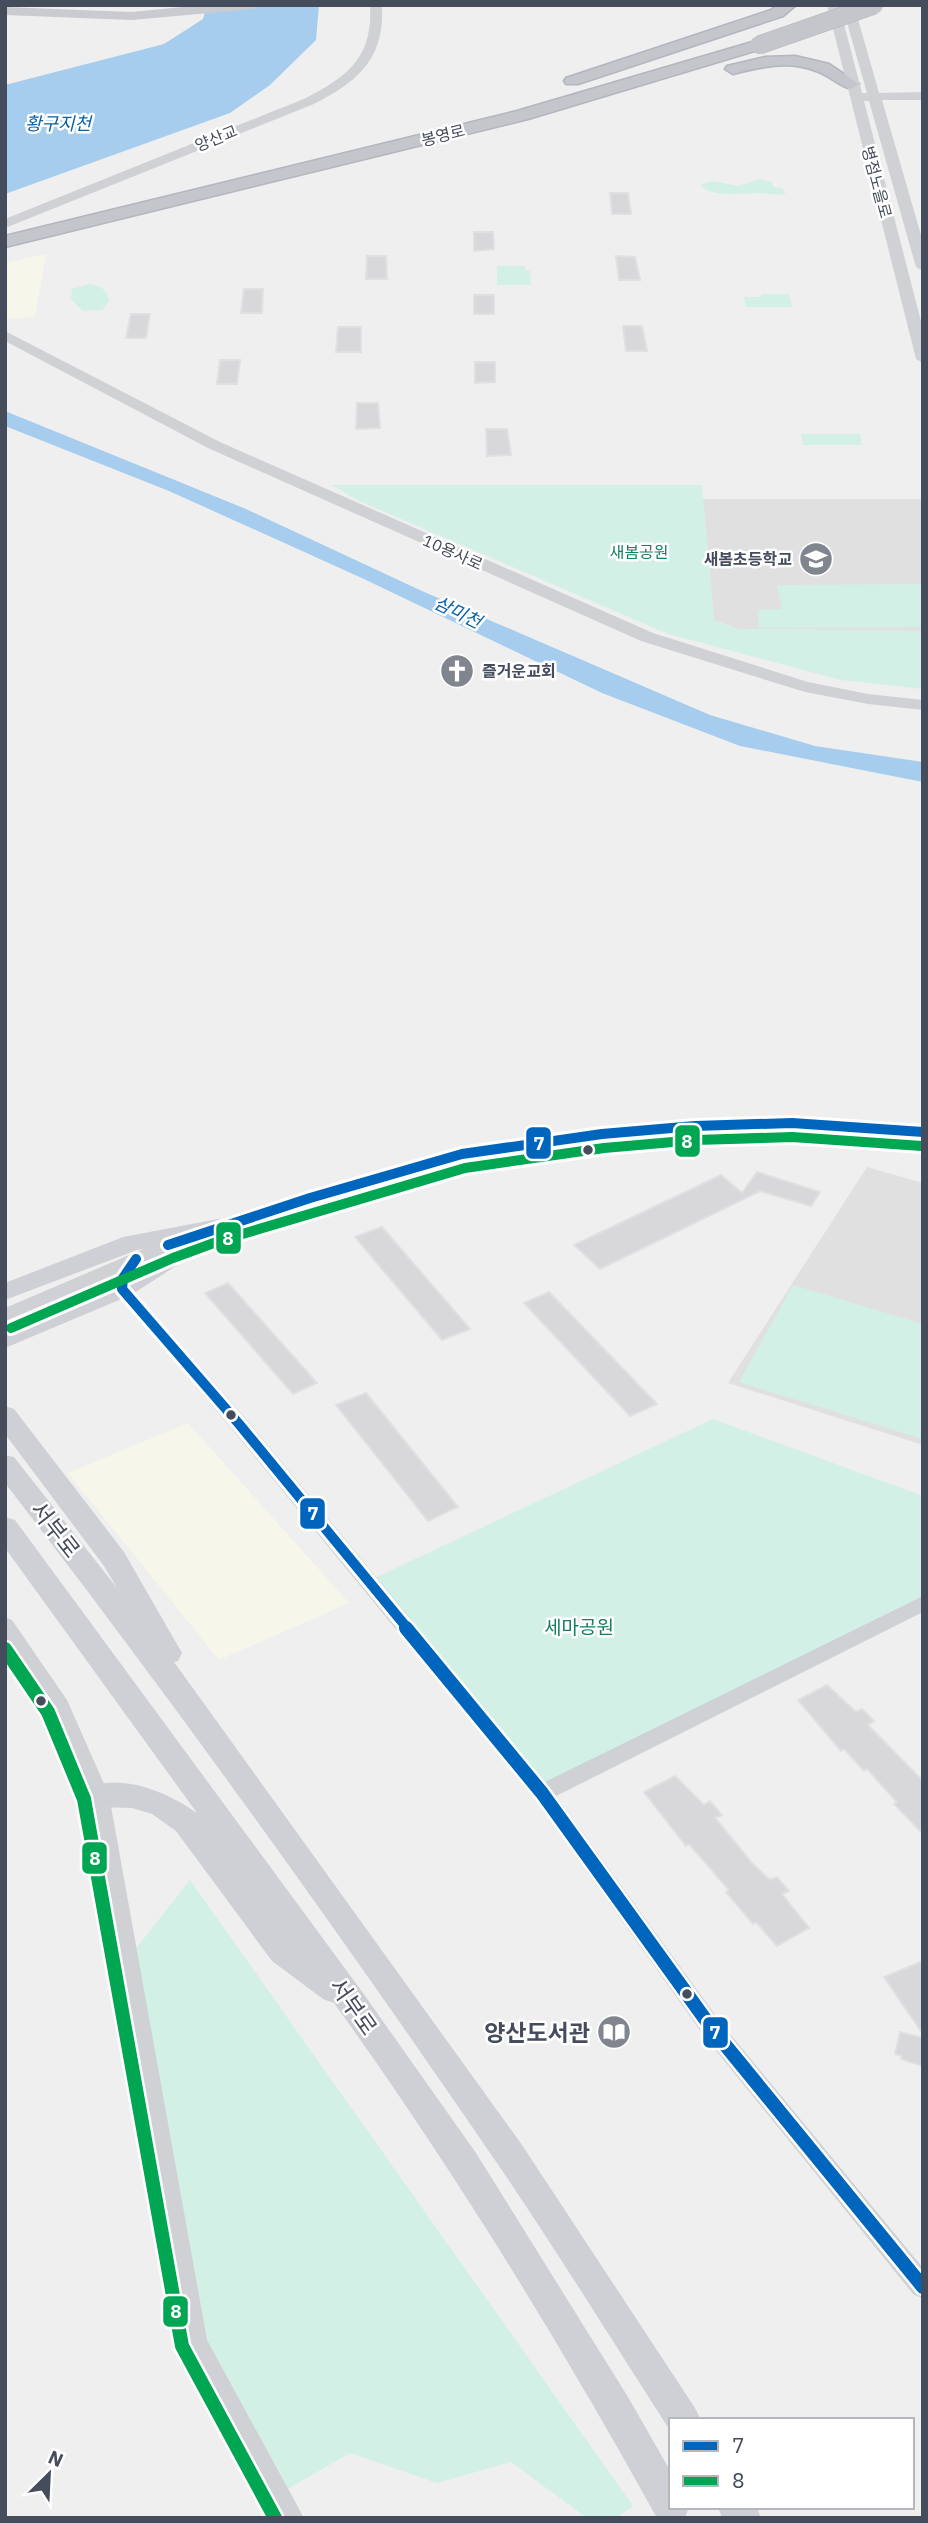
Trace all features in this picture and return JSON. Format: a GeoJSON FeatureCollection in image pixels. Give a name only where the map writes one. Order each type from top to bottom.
{"type":"FeatureCollection","features":[{"type":"Feature","properties":{"kind":"highway"},"geometry":{"type":"LineString","coordinates":[[559,85],[777,13],[788,5]]}},
{"type":"Feature","properties":{"kind":"highway","name":"봉영로"},"geometry":{"type":"LineString","coordinates":[[5,242],[522,115],[757,39],[834,5]]}},
{"type":"Feature","properties":{"kind":"highway","name":"봉영로"},"geometry":{"type":"LineString","coordinates":[[5,227],[463,118],[874,5]]}},
{"type":"Feature","properties":{"kind":"highway"},"geometry":{"type":"LineString","coordinates":[[386,149],[540,122],[757,63],[815,63],[827,66],[852,85]]}},
{"type":"Feature","properties":{"kind":"highway"},"geometry":{"type":"LineString","coordinates":[[463,118],[476,110],[495,104]]}},
{"type":"Feature","properties":{"kind":"main road"},"geometry":{"type":"LineString","coordinates":[[82,11],[110,5]]}},
{"type":"Feature","properties":{"kind":"main road"},"geometry":{"type":"LineString","coordinates":[[173,9],[206,5]]}},
{"type":"Feature","properties":{"kind":"main road"},"geometry":{"type":"LineString","coordinates":[[5,8],[41,14],[254,5]]}},
{"type":"Feature","properties":{"kind":"main road"},"geometry":{"type":"LineString","coordinates":[[5,8],[136,10]]}},
{"type":"Feature","properties":{"kind":"main road"},"geometry":{"type":"LineString","coordinates":[[82,11],[109,20],[119,32]]}},
{"type":"Feature","properties":{"kind":"main road"},"geometry":{"type":"LineString","coordinates":[[5,1339],[19,1330],[122,1289],[218,1227]]}},
{"type":"Feature","properties":{"kind":"main road"},"geometry":{"type":"LineString","coordinates":[[5,1292],[132,1243],[218,1227]]}},
{"type":"Feature","properties":{"kind":"main road"},"geometry":{"type":"LineString","coordinates":[[5,1416],[114,1559],[224,1751]]}},
{"type":"Feature","properties":{"kind":"main road","name":"서부로"},"geometry":{"type":"LineString","coordinates":[[5,1464],[224,1751],[510,2155],[682,2418]]}},
{"type":"Feature","properties":{"kind":"main road","name":"서부로"},"geometry":{"type":"LineString","coordinates":[[5,1527],[352,2003],[464,2163],[616,2409],[669,2503]]}},
{"type":"Feature","properties":{"kind":"main road"},"geometry":{"type":"LineString","coordinates":[[98,1795],[132,1796],[162,1805],[187,1822],[283,1952],[352,2003]]}},
{"type":"Feature","properties":{"kind":"street","name":"양산교"},"geometry":{"type":"LineString","coordinates":[[5,227],[310,101],[351,77],[368,53],[377,23],[376,5]]}},
{"type":"Feature","properties":{"kind":"street","name":"병점노을로"},"geometry":{"type":"LineString","coordinates":[[834,5],[860,118],[922,353]]}},
{"type":"Feature","properties":{"kind":"street","name":"병점노을로"},"geometry":{"type":"LineString","coordinates":[[848,5],[904,200],[917,229],[921,262]]}},
{"type":"Feature","properties":{"kind":"street"},"geometry":{"type":"LineString","coordinates":[[868,74],[852,85],[874,97],[923,96]]}},
{"type":"Feature","properties":{"kind":"street"},"geometry":{"type":"LineString","coordinates":[[860,118],[880,118]]}},
{"type":"Feature","properties":{"kind":"street"},"geometry":{"type":"LineString","coordinates":[[881,198],[889,201],[904,200]]}},
{"type":"Feature","properties":{"kind":"street"},"geometry":{"type":"LineString","coordinates":[[896,257],[913,255],[921,262]]}},
{"type":"Feature","properties":{"kind":"street","name":"10용사로"},"geometry":{"type":"LineString","coordinates":[[5,335],[214,445],[647,637],[805,687],[868,699],[923,705]]}},
{"type":"Feature","properties":{"kind":"street","name":"10용사로"},"geometry":{"type":"LineString","coordinates":[[5,347],[203,450],[652,649],[783,693],[870,710],[923,715]]}},
{"type":"Feature","properties":{"kind":"street"},"geometry":{"type":"LineString","coordinates":[[5,1315],[168,1245],[218,1227],[462,1154],[602,1134],[792,1123],[923,1132]]}},
{"type":"Feature","properties":{"kind":"street"},"geometry":{"type":"LineString","coordinates":[[136,1259],[123,1278],[122,1289],[239,1424],[542,1793],[713,2030],[923,2287]]}},
{"type":"Feature","properties":{"kind":"street"},"geometry":{"type":"LineString","coordinates":[[542,1793],[923,1603]]}},
{"type":"Feature","properties":{"kind":"street"},"geometry":{"type":"LineString","coordinates":[[5,1625],[60,1706],[98,1795],[195,2342],[291,2518]]}},
{"type":"Feature","properties":{"kind":"shaded area"},"geometry":{"type":"Polygon","coordinates":[[[46,254],[35,317],[5,319],[5,263],[46,254]]]}},
{"type":"Feature","properties":{"kind":"shaded area","name":"새봄초등학교"},"geometry":{"type":"Polygon","coordinates":[[[703,499],[923,499],[923,631],[738,629],[714,620],[703,499]]]}},
{"type":"Feature","properties":{"kind":"shaded area"},"geometry":{"type":"Polygon","coordinates":[[[867,1167],[923,1183],[923,1445],[728,1383],[867,1167]]]}},
{"type":"Feature","properties":{"kind":"shaded area"},"geometry":{"type":"Polygon","coordinates":[[[188,1423],[349,1603],[219,1660],[68,1473],[188,1423]]]}},
{"type":"Feature","properties":{"kind":"green space"},"geometry":{"type":"Polygon","coordinates":[[[759,179],[771,182],[774,187],[781,188],[786,193],[720,194],[700,185],[712,181],[738,186],[759,179]]]}},
{"type":"Feature","properties":{"kind":"green space"},"geometry":{"type":"Polygon","coordinates":[[[497,266],[525,266],[525,270],[530,271],[531,285],[497,285],[497,266]]]}},
{"type":"Feature","properties":{"kind":"green space"},"geometry":{"type":"Polygon","coordinates":[[[89,284],[100,287],[107,293],[109,301],[102,310],[83,311],[71,299],[72,289],[89,284]]]}},
{"type":"Feature","properties":{"kind":"green space"},"geometry":{"type":"Polygon","coordinates":[[[761,294],[789,294],[792,307],[746,307],[744,297],[761,297],[761,294]]]}},
{"type":"Feature","properties":{"kind":"green space"},"geometry":{"type":"Polygon","coordinates":[[[801,434],[860,434],[862,445],[803,445],[801,434]]]}},
{"type":"Feature","properties":{"kind":"green space","name":"새봄공원"},"geometry":{"type":"Polygon","coordinates":[[[332,485],[702,485],[714,620],[738,629],[923,631],[923,689],[841,680],[668,634],[357,500],[332,485]]]}},
{"type":"Feature","properties":{"kind":"green space"},"geometry":{"type":"Polygon","coordinates":[[[923,584],[923,627],[759,628],[758,610],[782,609],[777,585],[923,584]]]}},
{"type":"Feature","properties":{"kind":"green space"},"geometry":{"type":"Polygon","coordinates":[[[793,1285],[923,1324],[923,1439],[739,1382],[793,1285]]]}},
{"type":"Feature","properties":{"kind":"green space","name":"세마공원"},"geometry":{"type":"Polygon","coordinates":[[[713,1419],[923,1496],[923,1606],[542,1793],[366,1582],[713,1419]]]}},
{"type":"Feature","properties":{"kind":"green space"},"geometry":{"type":"Polygon","coordinates":[[[190,1880],[633,2506],[616,2518],[587,2518],[511,2462],[437,2483],[350,2453],[277,2495],[195,2342],[127,1960],[190,1880]]]}},
{"type":"Feature","properties":{"kind":"water","name":"황구지천"},"geometry":{"type":"Polygon","coordinates":[[[207,5],[319,5],[316,40],[270,85],[230,113],[5,194],[5,85],[164,44],[203,19],[207,5]]]}},
{"type":"Feature","properties":{"kind":"water","name":"삼미천"},"geometry":{"type":"Polygon","coordinates":[[[5,411],[246,509],[422,591],[710,715],[815,746],[923,762],[923,782],[740,746],[602,693],[364,579],[169,491],[5,426],[5,411]]]}},
{"type":"Feature","properties":{"kind":"building"},"geometry":{"type":"Polygon","coordinates":[[[610,193],[628,193],[631,214],[612,214],[610,193]]]}},
{"type":"Feature","properties":{"kind":"building"},"geometry":{"type":"Polygon","coordinates":[[[474,232],[493,232],[494,249],[474,251],[474,232]]]}},
{"type":"Feature","properties":{"kind":"building"},"geometry":{"type":"Polygon","coordinates":[[[367,256],[386,256],[387,279],[366,279],[367,256]]]}},
{"type":"Feature","properties":{"kind":"building"},"geometry":{"type":"Polygon","coordinates":[[[616,256],[635,257],[640,280],[619,280],[616,256]]]}},
{"type":"Feature","properties":{"kind":"building"},"geometry":{"type":"Polygon","coordinates":[[[244,289],[263,289],[262,313],[241,313],[244,289]]]}},
{"type":"Feature","properties":{"kind":"building"},"geometry":{"type":"Polygon","coordinates":[[[474,295],[494,295],[494,314],[474,314],[474,295]]]}},
{"type":"Feature","properties":{"kind":"building"},"geometry":{"type":"Polygon","coordinates":[[[131,314],[150,314],[146,338],[126,338],[131,314]]]}},
{"type":"Feature","properties":{"kind":"building"},"geometry":{"type":"Polygon","coordinates":[[[623,326],[642,326],[647,351],[626,351],[623,326]]]}},
{"type":"Feature","properties":{"kind":"building"},"geometry":{"type":"Polygon","coordinates":[[[338,327],[361,327],[361,352],[336,352],[338,327]]]}},
{"type":"Feature","properties":{"kind":"building"},"geometry":{"type":"Polygon","coordinates":[[[220,360],[240,360],[237,384],[217,384],[220,360]]]}},
{"type":"Feature","properties":{"kind":"building"},"geometry":{"type":"Polygon","coordinates":[[[475,362],[495,362],[495,382],[475,383],[475,362]]]}},
{"type":"Feature","properties":{"kind":"building"},"geometry":{"type":"Polygon","coordinates":[[[357,403],[378,403],[380,428],[356,429],[357,403]]]}},
{"type":"Feature","properties":{"kind":"building"},"geometry":{"type":"Polygon","coordinates":[[[486,429],[507,429],[511,455],[487,456],[486,429]]]}},
{"type":"Feature","properties":{"kind":"building"},"geometry":{"type":"Polygon","coordinates":[[[757,1172],[820,1192],[811,1206],[760,1191],[600,1269],[574,1245],[721,1175],[742,1193],[757,1172]]]}},
{"type":"Feature","properties":{"kind":"building"},"geometry":{"type":"Polygon","coordinates":[[[382,1227],[470,1329],[442,1340],[355,1237],[382,1227]]]}},
{"type":"Feature","properties":{"kind":"building"},"geometry":{"type":"Polygon","coordinates":[[[228,1283],[317,1383],[293,1394],[205,1293],[228,1283]]]}},
{"type":"Feature","properties":{"kind":"building"},"geometry":{"type":"Polygon","coordinates":[[[549,1292],[657,1404],[630,1416],[524,1303],[549,1292]]]}},
{"type":"Feature","properties":{"kind":"building"},"geometry":{"type":"Polygon","coordinates":[[[366,1393],[458,1507],[428,1521],[336,1405],[366,1393]]]}},
{"type":"Feature","properties":{"kind":"building"},"geometry":{"type":"Polygon","coordinates":[[[827,1685],[856,1712],[862,1709],[874,1721],[868,1725],[923,1781],[923,1834],[894,1804],[897,1802],[867,1769],[864,1771],[844,1749],[841,1751],[798,1700],[827,1685]]]}},
{"type":"Feature","properties":{"kind":"building"},"geometry":{"type":"Polygon","coordinates":[[[675,1776],[704,1805],[710,1801],[722,1815],[715,1818],[752,1863],[770,1880],[777,1877],[789,1891],[782,1894],[809,1928],[777,1946],[756,1922],[753,1924],[726,1892],[729,1890],[689,1844],[686,1846],[644,1792],[675,1776]]]}},
{"type":"Feature","properties":{"kind":"building"},"geometry":{"type":"Polygon","coordinates":[[[923,1961],[923,2034],[884,1977],[923,1961]]]}},
{"type":"Feature","properties":{"kind":"building"},"geometry":{"type":"Polygon","coordinates":[[[900,2032],[923,2038],[923,2066],[901,2059],[902,2056],[895,2054],[900,2032]]]}},
{"type":"Feature","properties":{"kind":"transit line","name":"7"},"geometry":{"type":"LineString","coordinates":[[168,1245],[310,1198],[462,1154],[602,1134],[695,1126],[792,1123],[923,1132]]}},
{"type":"Feature","properties":{"kind":"transit line","name":"8"},"geometry":{"type":"LineString","coordinates":[[11,1328],[173,1258],[222,1240],[465,1168],[604,1148],[696,1140],[792,1137],[922,1146]]}},
{"type":"Feature","properties":{"kind":"transit line","name":"7"},"geometry":{"type":"LineString","coordinates":[[136,1259],[123,1278],[122,1289],[239,1424],[542,1793],[713,2030],[923,2287]]}},
{"type":"Feature","properties":{"kind":"transit line","name":"8"},"geometry":{"type":"LineString","coordinates":[[5,1649],[48,1712],[84,1799],[182,2346],[275,2518]]}},
{"type":"Feature","properties":{"kind":"place","name":"새봄초등학교"},"geometry":{"type":"Point","coordinates":[816,559]}},
{"type":"Feature","properties":{"kind":"place","name":"즐거운교회"},"geometry":{"type":"Point","coordinates":[457,671]}},
{"type":"Feature","properties":{"kind":"place","name":"양산도서관"},"geometry":{"type":"Point","coordinates":[614,2032]}}]}
